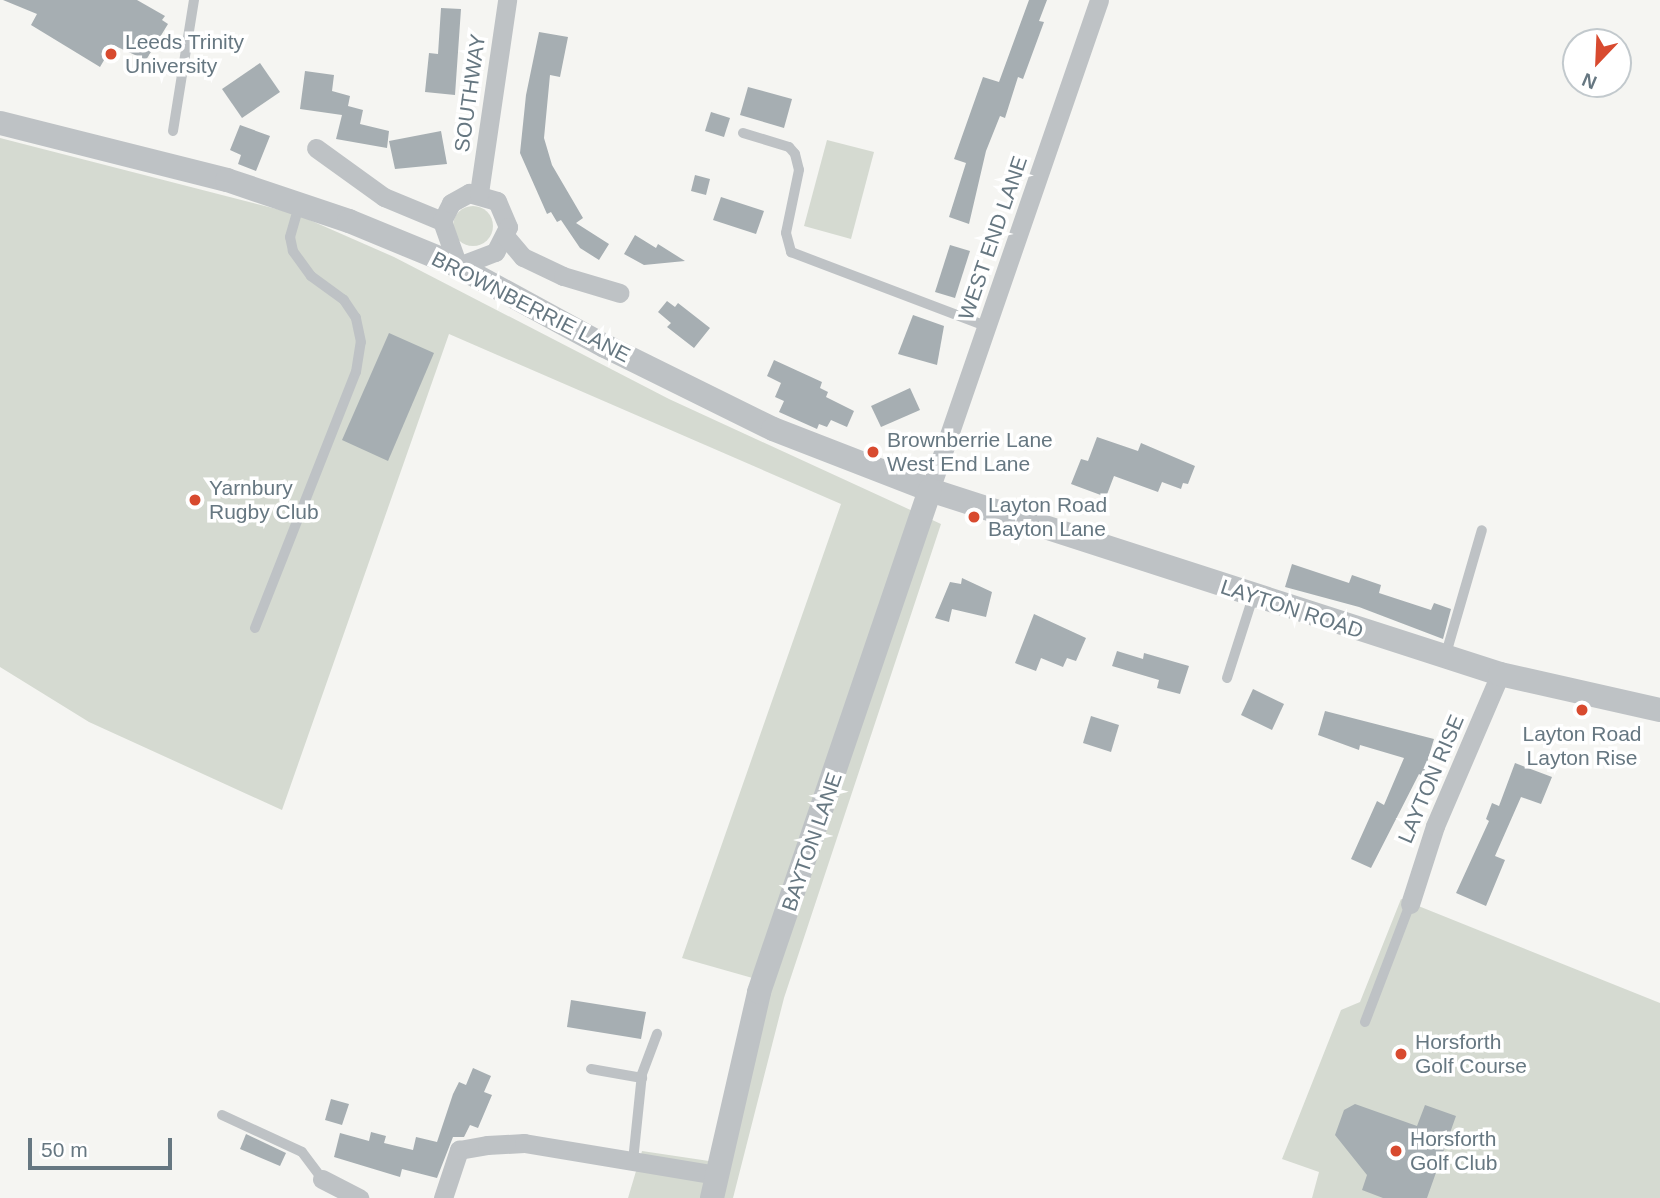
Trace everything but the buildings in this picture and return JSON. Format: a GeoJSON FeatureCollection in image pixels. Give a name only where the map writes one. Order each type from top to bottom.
{"type":"FeatureCollection","features":[{"type":"Feature","properties":{"kind":"street","name":"SOUTHWAY"},"geometry":{"type":"LineString","coordinates":[[479,193],[507,0]]}},
{"type":"Feature","properties":{"kind":"street","name":"WEST END LANE"},"geometry":{"type":"LineString","coordinates":[[930,490],[1099,0]]}},
{"type":"Feature","properties":{"kind":"street","name":"BROWNBERRIE LANE"},"geometry":{"type":"LineString","coordinates":[[0,123],[227,180],[458,266],[605,346],[773,429],[930,490]]}},
{"type":"Feature","properties":{"kind":"street"},"geometry":{"type":"LineString","coordinates":[[316,148],[384,197],[442,221],[458,266],[495,252],[506,237]]}},
{"type":"Feature","properties":{"kind":"street"},"geometry":{"type":"LineString","coordinates":[[442,221],[459,196],[479,193],[503,208],[506,237],[523,257],[563,276],[620,293]]}},
{"type":"Feature","properties":{"kind":"street","name":"LAYTON ROAD"},"geometry":{"type":"LineString","coordinates":[[930,490],[1253,597],[1500,674],[1660,710]]}},
{"type":"Feature","properties":{"kind":"street","name":"BAYTON LANE"},"geometry":{"type":"LineString","coordinates":[[714,1187],[759,992],[930,490]]}},
{"type":"Feature","properties":{"kind":"street","name":"LAYTON RISE"},"geometry":{"type":"LineString","coordinates":[[1410,904],[1431,838],[1500,674]]}},
{"type":"Feature","properties":{"kind":"street"},"geometry":{"type":"LineString","coordinates":[[443,1198],[459,1150],[524,1143],[633,1161],[714,1187]]}},
{"type":"Feature","properties":{"kind":"street"},"geometry":{"type":"LineString","coordinates":[[322,1179],[359,1198]]}},
{"type":"Feature","properties":{"kind":"lane"},"geometry":{"type":"LineString","coordinates":[[173,131],[194,0]]}},
{"type":"Feature","properties":{"kind":"lane"},"geometry":{"type":"LineString","coordinates":[[743,133],[789,147],[795,154],[799,170],[786,233],[791,252],[986,326]]}},
{"type":"Feature","properties":{"kind":"lane"},"geometry":{"type":"LineString","coordinates":[[255,628],[356,372],[361,342],[356,318],[344,300],[311,276],[293,251],[290,237],[299,205]]}},
{"type":"Feature","properties":{"kind":"lane"},"geometry":{"type":"LineString","coordinates":[[1445,657],[1482,530]]}},
{"type":"Feature","properties":{"kind":"lane"},"geometry":{"type":"LineString","coordinates":[[1227,678],[1253,597]]}},
{"type":"Feature","properties":{"kind":"lane"},"geometry":{"type":"LineString","coordinates":[[1365,1022],[1410,904]]}},
{"type":"Feature","properties":{"kind":"lane"},"geometry":{"type":"LineString","coordinates":[[633,1161],[642,1078],[657,1034]]}},
{"type":"Feature","properties":{"kind":"lane"},"geometry":{"type":"LineString","coordinates":[[591,1069],[642,1078]]}},
{"type":"Feature","properties":{"kind":"lane"},"geometry":{"type":"LineString","coordinates":[[222,1115],[302,1152],[322,1179]]}},
{"type":"Feature","properties":{"kind":"shaded area","name":"Yarnbury Rugby Club"},"geometry":{"type":"Polygon","coordinates":[[[0,138],[296,214],[394,257],[669,399],[941,524],[784,998],[733,1198],[628,1198],[642,1151],[709,1161],[756,979],[682,958],[841,504],[449,334],[282,810],[89,722],[0,667],[0,138]]]}},
{"type":"Feature","properties":{"kind":"shaded area"},"geometry":{"type":"Polygon","coordinates":[[[827,140],[874,152],[851,239],[804,226],[827,140]]]}},
{"type":"Feature","properties":{"kind":"shaded area"},"geometry":{"type":"Polygon","coordinates":[[[473,206],[481,207],[487,212],[492,218],[492,234],[487,240],[481,245],[473,246],[465,245],[459,240],[454,234],[453,226],[454,218],[459,212],[465,207],[473,206]]]}},
{"type":"Feature","properties":{"kind":"shaded area","name":"Horsforth Golf Course"},"geometry":{"type":"Polygon","coordinates":[[[1401,899],[1660,1003],[1660,1198],[1312,1198],[1319,1172],[1282,1159],[1341,1010],[1360,1002],[1401,899]]]}},
{"type":"Feature","properties":{"kind":"place","name":"Leeds Trinity University"},"geometry":{"type":"Point","coordinates":[111,54]}},
{"type":"Feature","properties":{"kind":"place","name":"Brownberrie Lane West End Lane"},"geometry":{"type":"Point","coordinates":[873,452]}},
{"type":"Feature","properties":{"kind":"place","name":"Yarnbury Rugby Club"},"geometry":{"type":"Point","coordinates":[195,500]}},
{"type":"Feature","properties":{"kind":"place","name":"Layton Road Bayton Lane"},"geometry":{"type":"Point","coordinates":[974,517]}},
{"type":"Feature","properties":{"kind":"place","name":"Layton Road Layton Rise"},"geometry":{"type":"Point","coordinates":[1582,710]}},
{"type":"Feature","properties":{"kind":"place","name":"Horsforth Golf Course"},"geometry":{"type":"Point","coordinates":[1401,1054]}},
{"type":"Feature","properties":{"kind":"place","name":"Horsforth Golf Club"},"geometry":{"type":"Point","coordinates":[1396,1151]}}]}
